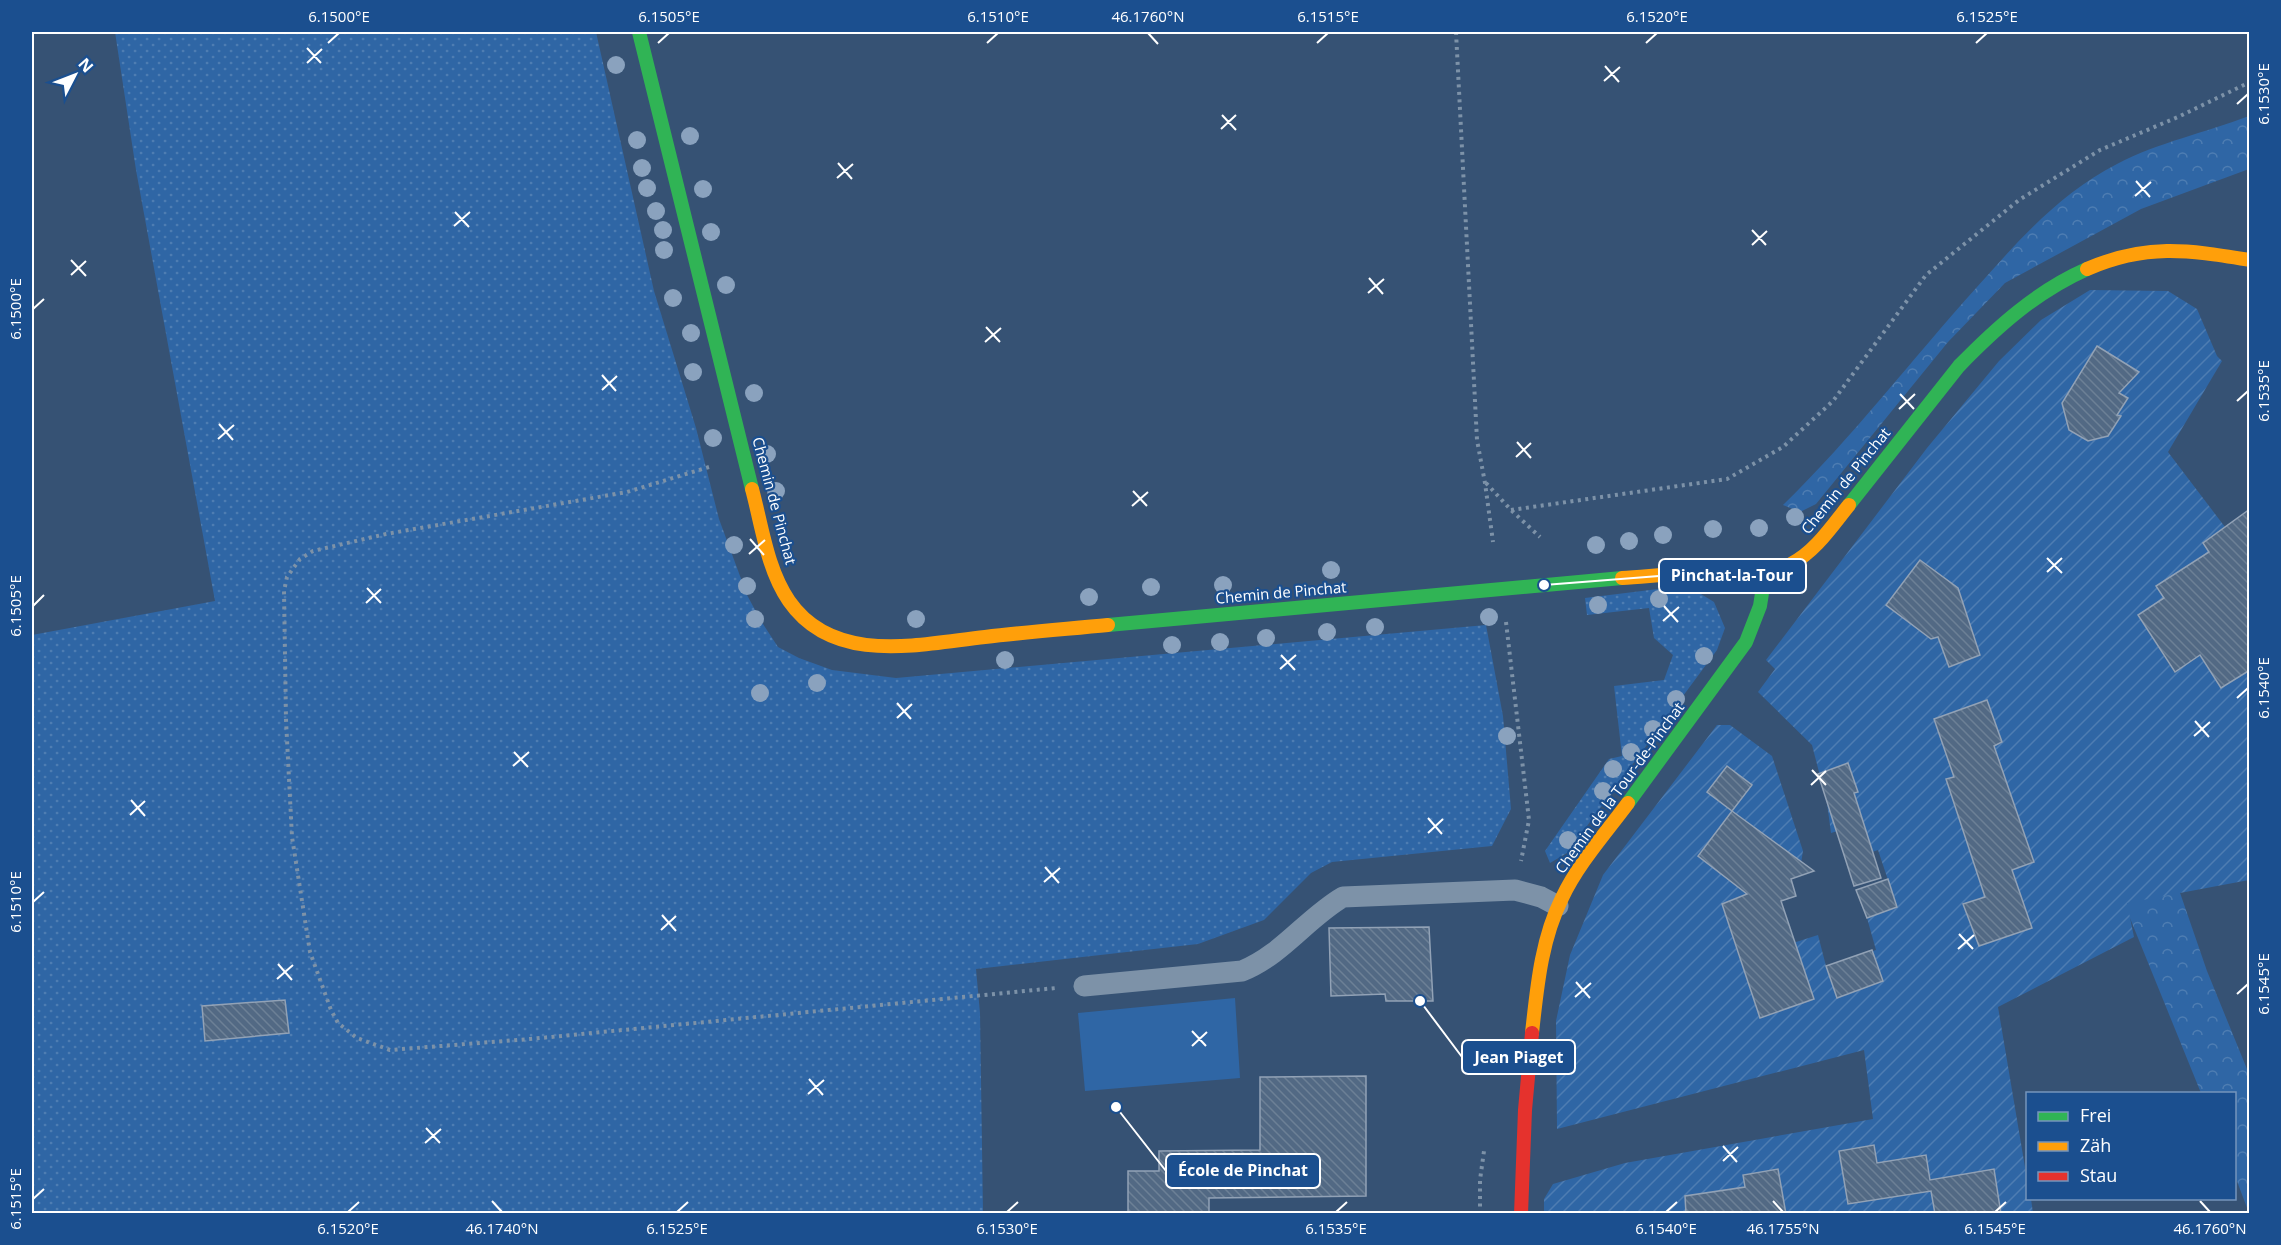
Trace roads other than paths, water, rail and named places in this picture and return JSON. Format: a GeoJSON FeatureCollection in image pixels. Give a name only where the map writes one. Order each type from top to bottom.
{"type":"FeatureCollection","features":[{"type":"Feature","properties":{"kind":"street","name":"Chemin de Pinchat"},"geometry":{"type":"LineString","coordinates":[[639,32],[767,548],[784,594],[795,610],[823,632],[855,643],[898,647],[1512,587],[1678,574],[1765,574],[1780,570],[1794,563],[1823,537],[1959,366],[1983,340],[2032,300],[2091,267],[2135,254],[2158,250],[2182,250],[2250,260]]}},
{"type":"Feature","properties":{"kind":"street","name":"Chemin de la Tour-de-Pinchat"},"geometry":{"type":"LineString","coordinates":[[1521,1214],[1530,1044],[1546,941],[1558,906],[1568,885],[1585,861],[1746,642],[1755,625],[1765,574]]}},
{"type":"Feature","properties":{"kind":"lane"},"geometry":{"type":"LineString","coordinates":[[1084,986],[1242,971],[1274,954],[1330,904],[1343,897],[1515,890],[1542,897],[1558,906]]}},
{"type":"Feature","properties":{"kind":"place","name":"Pinchat-la-Tour"},"geometry":{"type":"Point","coordinates":[1544,585]}},
{"type":"Feature","properties":{"kind":"place","name":"Jean Piaget"},"geometry":{"type":"Point","coordinates":[1420,1001]}},
{"type":"Feature","properties":{"kind":"place","name":"École de Pinchat"},"geometry":{"type":"Point","coordinates":[1116,1107]}}]}
